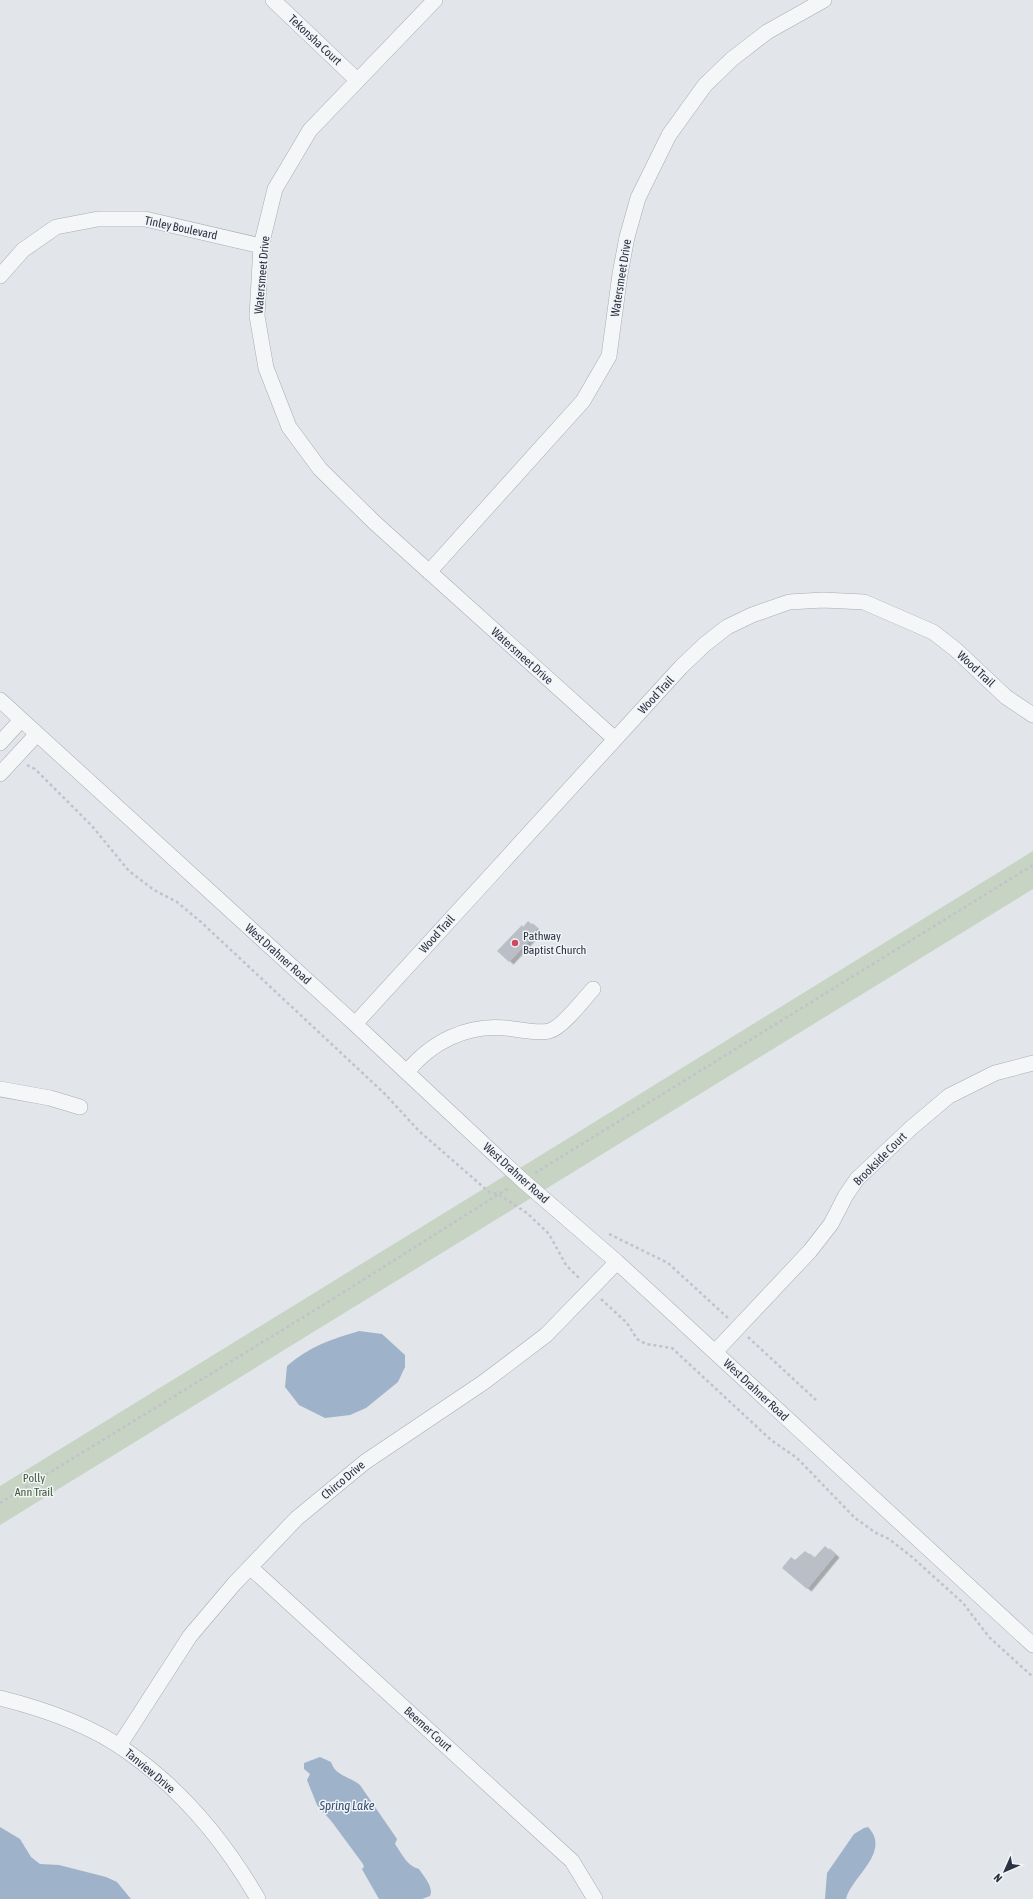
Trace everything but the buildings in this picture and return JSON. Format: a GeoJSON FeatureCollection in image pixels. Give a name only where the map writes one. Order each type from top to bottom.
{"type":"FeatureCollection","features":[{"type":"Feature","properties":{"kind":"street","name":"Tekonsha Court"},"geometry":{"type":"LineString","coordinates":[[273,0],[357,80]]}},
{"type":"Feature","properties":{"kind":"street","name":"Watersmeet Drive"},"geometry":{"type":"LineString","coordinates":[[435,0],[310,130],[275,189],[261,246],[257,316],[266,368],[289,427],[320,469],[429,572],[615,740]]}},
{"type":"Feature","properties":{"kind":"street","name":"Watersmeet Drive"},"geometry":{"type":"LineString","coordinates":[[429,572],[583,402],[609,356],[620,274],[634,211],[638,198],[669,135],[705,84],[732,59],[768,32],[824,0]]}},
{"type":"Feature","properties":{"kind":"street","name":"Tinley Boulevard"},"geometry":{"type":"LineString","coordinates":[[0,276],[24,250],[56,227],[98,219],[145,219],[261,246]]}},
{"type":"Feature","properties":{"kind":"street","name":"Wood Trail"},"geometry":{"type":"LineString","coordinates":[[356,1024],[615,740],[704,645],[727,627],[752,615],[789,602],[823,600],[864,602],[933,632],[955,649],[1006,697],[1033,715]]}},
{"type":"Feature","properties":{"kind":"street","name":"West Drahner Road"},"geometry":{"type":"LineString","coordinates":[[0,700],[356,1024],[521,1179],[616,1262],[715,1352],[1033,1645]]}},
{"type":"Feature","properties":{"kind":"street"},"geometry":{"type":"LineString","coordinates":[[0,743],[21,720]]}},
{"type":"Feature","properties":{"kind":"street"},"geometry":{"type":"LineString","coordinates":[[0,774],[37,734]]}},
{"type":"Feature","properties":{"kind":"street"},"geometry":{"type":"LineString","coordinates":[[407,1072],[418,1058],[446,1038],[477,1028],[499,1027],[549,1031],[561,1023],[594,989]]}},
{"type":"Feature","properties":{"kind":"street","name":"Brookside Court"},"geometry":{"type":"LineString","coordinates":[[715,1352],[810,1251],[831,1224],[846,1195],[857,1180],[911,1128],[949,1096],[995,1073],[1033,1063]]}},
{"type":"Feature","properties":{"kind":"street"},"geometry":{"type":"LineString","coordinates":[[0,1089],[50,1098],[80,1107]]}},
{"type":"Feature","properties":{"kind":"street","name":"Chirco Drive"},"geometry":{"type":"LineString","coordinates":[[119,1746],[190,1636],[250,1567],[297,1518],[365,1462],[484,1382],[546,1335],[616,1262]]}},
{"type":"Feature","properties":{"kind":"street","name":"Beemer Court"},"geometry":{"type":"LineString","coordinates":[[250,1567],[572,1861],[595,1899]]}},
{"type":"Feature","properties":{"kind":"street","name":"Tanview Drive"},"geometry":{"type":"LineString","coordinates":[[0,1698],[35,1707],[91,1730],[119,1746],[162,1778],[211,1828],[258,1899]]}},
{"type":"Feature","properties":{"kind":"path"},"geometry":{"type":"LineString","coordinates":[[14,759],[35,769],[92,826],[129,871],[154,890],[177,902],[201,922],[385,1094],[419,1131],[489,1192],[498,1194],[527,1213],[549,1234],[566,1265],[627,1323],[637,1339],[646,1344],[672,1348],[772,1440],[797,1458],[855,1518],[876,1533],[889,1539],[946,1587],[963,1603],[989,1637],[1033,1677]]}},
{"type":"Feature","properties":{"kind":"path"},"geometry":{"type":"LineString","coordinates":[[536,1173],[541,1178]]}},
{"type":"Feature","properties":{"kind":"path"},"geometry":{"type":"LineString","coordinates":[[608,1234],[668,1263],[816,1400]]}},
{"type":"Feature","properties":{"kind":"green space","name":"Polly Ann Trail"},"geometry":{"type":"Polygon","coordinates":[[[1033,851],[1033,889],[0,1525],[0,1486],[511,1172],[512,1173],[1033,851]]]}},
{"type":"Feature","properties":{"kind":"water"},"geometry":{"type":"Polygon","coordinates":[[[359,1331],[382,1334],[405,1355],[405,1367],[398,1382],[366,1408],[350,1415],[325,1418],[299,1405],[285,1387],[287,1366],[313,1348],[330,1340],[359,1331]]]}},
{"type":"Feature","properties":{"kind":"water","name":"Spring Lake"},"geometry":{"type":"Polygon","coordinates":[[[320,1757],[331,1762],[336,1770],[360,1785],[397,1839],[395,1844],[403,1856],[411,1865],[419,1869],[426,1879],[431,1889],[430,1896],[422,1899],[379,1899],[362,1869],[364,1867],[363,1864],[332,1822],[317,1805],[307,1780],[310,1774],[304,1769],[304,1763],[320,1757]]]}},
{"type":"Feature","properties":{"kind":"water"},"geometry":{"type":"Polygon","coordinates":[[[0,1827],[20,1839],[31,1857],[40,1864],[59,1865],[106,1877],[117,1882],[131,1899],[0,1899],[0,1827]]]}},
{"type":"Feature","properties":{"kind":"water"},"geometry":{"type":"Polygon","coordinates":[[[868,1827],[874,1836],[875,1846],[873,1855],[868,1864],[849,1891],[846,1899],[825,1899],[827,1873],[854,1834],[868,1827]]]}},
{"type":"Feature","properties":{"kind":"place","name":"Pathway Baptist Church"},"geometry":{"type":"Point","coordinates":[515,943]}}]}
